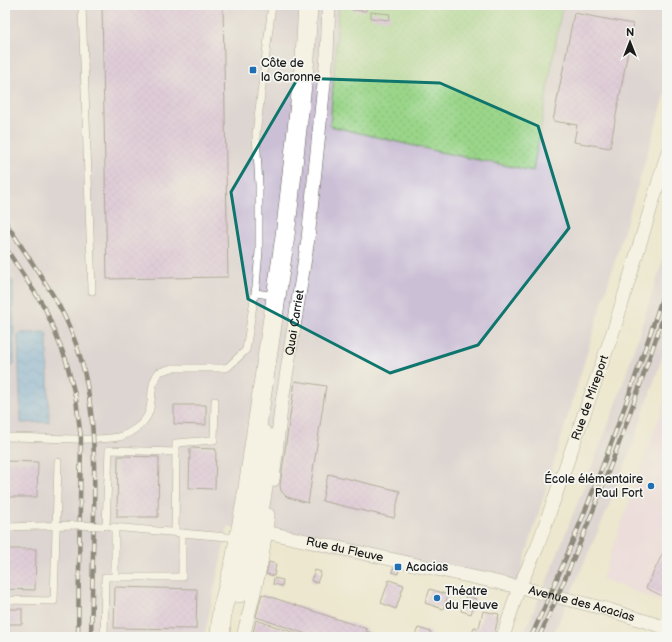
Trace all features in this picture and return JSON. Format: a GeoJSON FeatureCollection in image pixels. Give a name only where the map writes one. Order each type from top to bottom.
{"type":"FeatureCollection","features":[{"type":"Feature","properties":{"kind":"main road","name":"Quai Carriet"},"geometry":{"type":"LineString","coordinates":[[220,635],[222,610],[250,532],[262,388],[285,236],[305,58],[308,5]]}},
{"type":"Feature","properties":{"kind":"street","name":"Quai Carriet"},"geometry":{"type":"LineString","coordinates":[[243,637],[261,564],[250,532],[281,408],[308,239],[327,55],[329,5]]}},
{"type":"Feature","properties":{"kind":"street","name":"Rue de Mireport"},"geometry":{"type":"LineString","coordinates":[[503,637],[519,587],[537,548],[573,449],[663,185],[667,154]]}},
{"type":"Feature","properties":{"kind":"street","name":"Rue du Fleuve"},"geometry":{"type":"LineString","coordinates":[[250,532],[337,546],[519,587]]}},
{"type":"Feature","properties":{"kind":"street","name":"Avenue des Acacias"},"geometry":{"type":"LineString","coordinates":[[519,587],[606,609],[667,628]]}},
{"type":"Feature","properties":{"kind":"lane"},"geometry":{"type":"LineString","coordinates":[[82,5],[92,291]]}},
{"type":"Feature","properties":{"kind":"lane"},"geometry":{"type":"LineString","coordinates":[[5,437],[93,438],[120,436],[128,433],[145,420],[148,415],[153,383],[159,372],[172,368],[224,368],[228,367],[242,356],[248,343],[256,293],[259,251],[259,199],[256,134],[272,5]]}},
{"type":"Feature","properties":{"kind":"lane"},"geometry":{"type":"LineString","coordinates":[[256,293],[276,296]]}},
{"type":"Feature","properties":{"kind":"lane"},"geometry":{"type":"LineString","coordinates":[[104,637],[105,577],[182,577],[176,443],[214,440],[215,401]]}},
{"type":"Feature","properties":{"kind":"lane"},"geometry":{"type":"LineString","coordinates":[[104,526],[109,450],[176,452]]}},
{"type":"Feature","properties":{"kind":"lane"},"geometry":{"type":"LineString","coordinates":[[5,600],[54,601],[58,462]]}},
{"type":"Feature","properties":{"kind":"lane"},"geometry":{"type":"LineString","coordinates":[[5,527],[74,525],[104,526],[179,533],[250,532]]}},
{"type":"Feature","properties":{"kind":"lane"},"geometry":{"type":"LineString","coordinates":[[115,527],[115,577]]}},
{"type":"Feature","properties":{"kind":"highlighted area"},"geometry":{"type":"Polygon","coordinates":[[[298,78],[440,83],[538,126],[569,228],[478,345],[390,373],[248,299],[231,192],[298,78]]]}},
{"type":"Feature","properties":{"kind":"shaded area"},"geometry":{"type":"Polygon","coordinates":[[[5,5],[667,5],[667,89],[515,591],[228,527],[204,637],[5,637],[5,5]]]}},
{"type":"Feature","properties":{"kind":"shaded area"},"geometry":{"type":"Polygon","coordinates":[[[667,247],[667,343],[634,441],[608,508],[552,637],[522,637],[548,578],[617,402],[667,247]]]}},
{"type":"Feature","properties":{"kind":"shaded area","name":"École élémentaire Paul Fort"},"geometry":{"type":"Polygon","coordinates":[[[667,394],[667,604],[602,579],[667,394]]]}},
{"type":"Feature","properties":{"kind":"green space"},"geometry":{"type":"Polygon","coordinates":[[[339,5],[558,5],[562,7],[533,171],[440,152],[330,126],[339,5]]]}},
{"type":"Feature","properties":{"kind":"water"},"geometry":{"type":"Polygon","coordinates":[[[5,277],[13,281],[14,365],[5,370],[5,277]]]}},
{"type":"Feature","properties":{"kind":"water"},"geometry":{"type":"Polygon","coordinates":[[[45,332],[47,334],[49,422],[21,423],[18,336],[20,333],[45,332]]]}},
{"type":"Feature","properties":{"kind":"building"},"geometry":{"type":"Polygon","coordinates":[[[102,5],[223,5],[228,277],[107,279],[102,5]]]}},
{"type":"Feature","properties":{"kind":"building"},"geometry":{"type":"Polygon","coordinates":[[[352,5],[366,5],[366,11],[352,10],[352,5]]]}},
{"type":"Feature","properties":{"kind":"building"},"geometry":{"type":"Polygon","coordinates":[[[371,12],[390,14],[389,20],[371,18],[371,12]]]}},
{"type":"Feature","properties":{"kind":"building"},"geometry":{"type":"Polygon","coordinates":[[[574,13],[633,24],[610,148],[574,142],[577,125],[553,121],[574,13]]]}},
{"type":"Feature","properties":{"kind":"building"},"geometry":{"type":"Polygon","coordinates":[[[295,381],[326,386],[308,503],[287,497],[281,491],[280,485],[295,381]]]}},
{"type":"Feature","properties":{"kind":"building"},"geometry":{"type":"Polygon","coordinates":[[[174,405],[206,405],[206,425],[174,424],[174,405]]]}},
{"type":"Feature","properties":{"kind":"building"},"geometry":{"type":"Polygon","coordinates":[[[190,448],[216,449],[215,489],[189,488],[190,448]]]}},
{"type":"Feature","properties":{"kind":"building"},"geometry":{"type":"Polygon","coordinates":[[[118,456],[159,457],[158,517],[117,517],[118,456]]]}},
{"type":"Feature","properties":{"kind":"building"},"geometry":{"type":"Polygon","coordinates":[[[5,461],[38,462],[37,497],[5,497],[5,461]]]}},
{"type":"Feature","properties":{"kind":"building"},"geometry":{"type":"Polygon","coordinates":[[[328,474],[400,491],[394,518],[322,501],[328,474]]]}},
{"type":"Feature","properties":{"kind":"building"},"geometry":{"type":"Polygon","coordinates":[[[667,544],[667,598],[646,588],[667,544]]]}},
{"type":"Feature","properties":{"kind":"building"},"geometry":{"type":"Polygon","coordinates":[[[5,549],[36,549],[35,590],[5,589],[5,549]]]}},
{"type":"Feature","properties":{"kind":"building"},"geometry":{"type":"Polygon","coordinates":[[[269,562],[276,564],[274,576],[266,574],[269,562]]]}},
{"type":"Feature","properties":{"kind":"building"},"geometry":{"type":"Polygon","coordinates":[[[393,568],[399,569],[398,574],[392,572],[393,568]]]}},
{"type":"Feature","properties":{"kind":"building"},"geometry":{"type":"Polygon","coordinates":[[[315,570],[321,572],[317,583],[311,581],[315,570]]]}},
{"type":"Feature","properties":{"kind":"building"},"geometry":{"type":"Polygon","coordinates":[[[274,578],[283,580],[282,586],[273,584],[274,578]]]}},
{"type":"Feature","properties":{"kind":"building"},"geometry":{"type":"Polygon","coordinates":[[[389,580],[404,585],[396,609],[381,603],[389,580]]]}},
{"type":"Feature","properties":{"kind":"building"},"geometry":{"type":"Polygon","coordinates":[[[115,587],[197,589],[196,629],[114,628],[115,587]]]}},
{"type":"Feature","properties":{"kind":"building"},"geometry":{"type":"Polygon","coordinates":[[[430,589],[448,595],[443,609],[425,603],[430,589]]]}},
{"type":"Feature","properties":{"kind":"building"},"geometry":{"type":"Polygon","coordinates":[[[262,594],[367,629],[366,631],[382,637],[315,637],[256,617],[262,594]]]}},
{"type":"Feature","properties":{"kind":"building"},"geometry":{"type":"Polygon","coordinates":[[[466,596],[476,599],[471,614],[461,611],[466,596]]]}},
{"type":"Feature","properties":{"kind":"building"},"geometry":{"type":"Polygon","coordinates":[[[5,609],[22,609],[22,624],[5,624],[5,609]]]}},
{"type":"Feature","properties":{"kind":"building"},"geometry":{"type":"Polygon","coordinates":[[[483,611],[499,614],[494,636],[485,634],[484,637],[472,634],[474,627],[479,628],[483,611]]]}},
{"type":"Feature","properties":{"kind":"building"},"geometry":{"type":"Polygon","coordinates":[[[256,620],[301,635],[301,637],[252,637],[256,620]]]}},
{"type":"Feature","properties":{"kind":"building"},"geometry":{"type":"Polygon","coordinates":[[[418,628],[431,632],[429,637],[414,637],[418,628]]]}},
{"type":"Feature","properties":{"kind":"railway"},"geometry":{"type":"LineString","coordinates":[[5,221],[51,291],[59,306],[73,336],[86,379],[90,401],[94,446],[91,637]]}},
{"type":"Feature","properties":{"kind":"railway"},"geometry":{"type":"LineString","coordinates":[[5,247],[45,308],[66,360],[76,399],[81,438],[78,637]]}},
{"type":"Feature","properties":{"kind":"railway"},"geometry":{"type":"LineString","coordinates":[[531,637],[569,550],[604,462],[637,373],[667,283]]}},
{"type":"Feature","properties":{"kind":"railway"},"geometry":{"type":"LineString","coordinates":[[539,637],[575,555],[608,473],[667,305]]}},
{"type":"Feature","properties":{"kind":"place","name":"Côte de la Garonne"},"geometry":{"type":"Point","coordinates":[253,70]}},
{"type":"Feature","properties":{"kind":"place","name":"École élémentaire Paul Fort"},"geometry":{"type":"Point","coordinates":[651,486]}},
{"type":"Feature","properties":{"kind":"place","name":"Acacias"},"geometry":{"type":"Point","coordinates":[398,567]}},
{"type":"Feature","properties":{"kind":"place","name":"Théatre du Fleuve"},"geometry":{"type":"Point","coordinates":[437,598]}}]}
